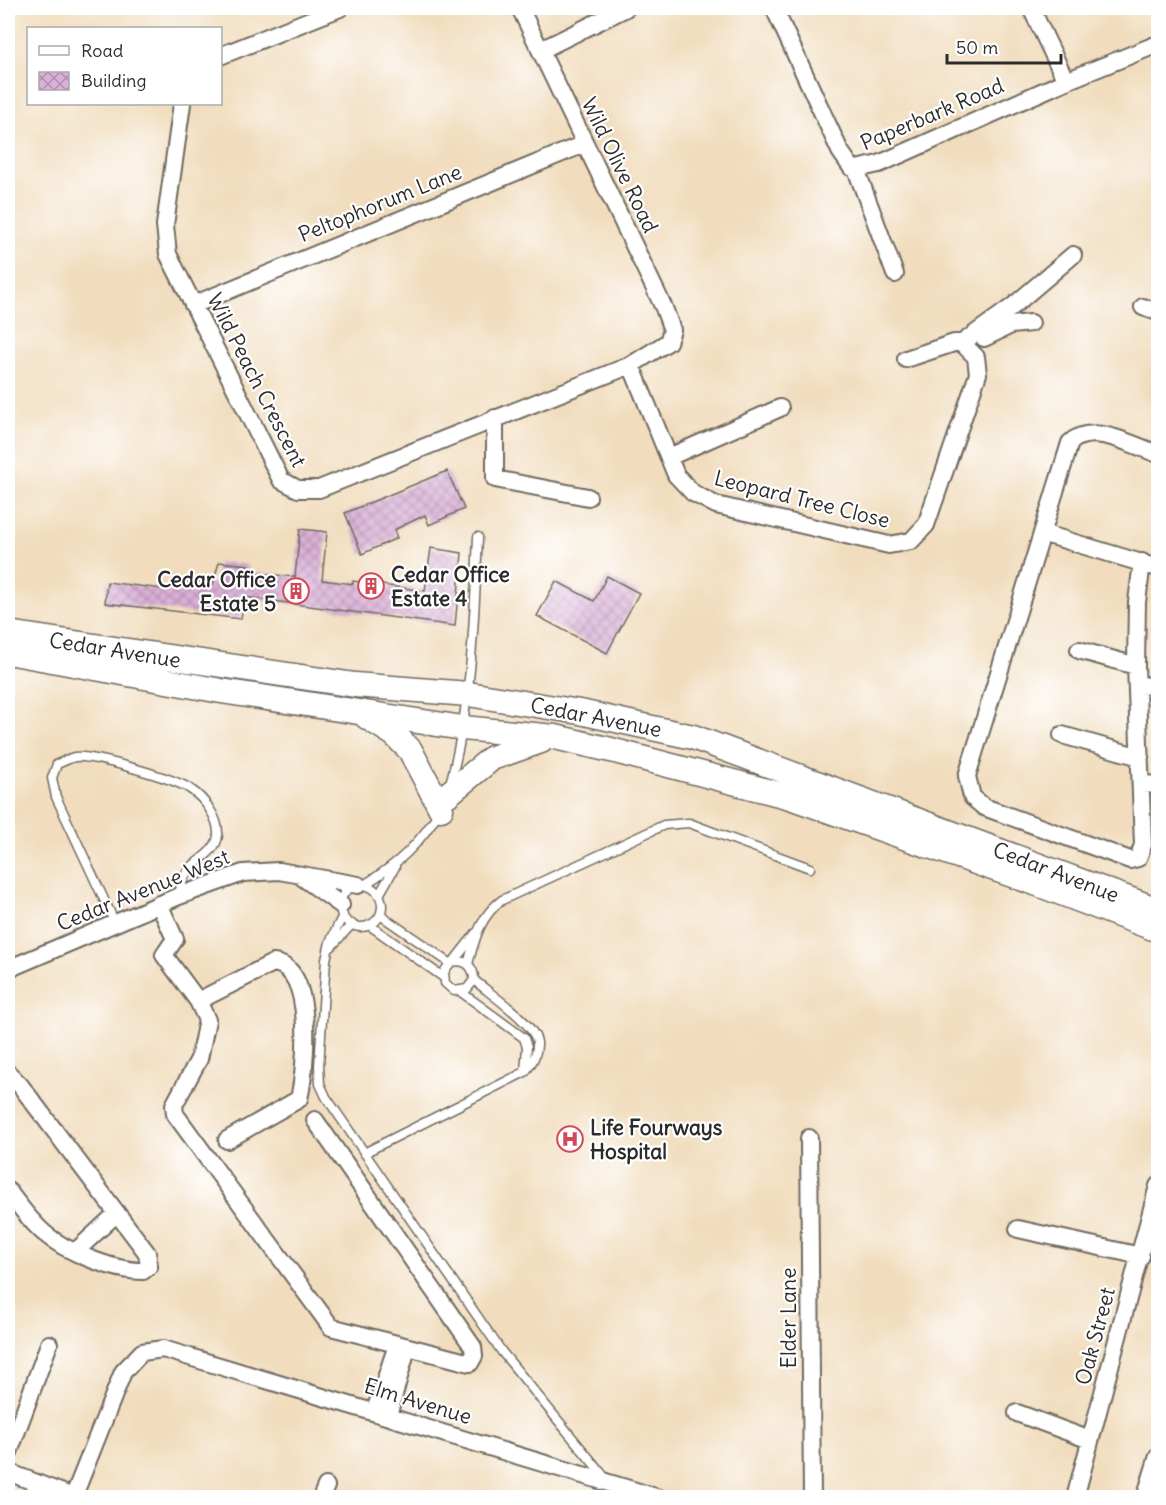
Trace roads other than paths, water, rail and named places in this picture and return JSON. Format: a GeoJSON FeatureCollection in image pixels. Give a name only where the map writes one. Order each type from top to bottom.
{"type":"FeatureCollection","features":[{"type":"Feature","properties":{"kind":"main road","name":"Cedar Avenue"},"geometry":{"type":"LineString","coordinates":[[8,633],[355,685],[468,694],[580,712],[693,737],[1158,910]]}},
{"type":"Feature","properties":{"kind":"main road","name":"Cedar Avenue"},"geometry":{"type":"LineString","coordinates":[[8,652],[221,691],[463,728],[555,737],[696,770],[790,797],[1158,930]]}},
{"type":"Feature","properties":{"kind":"main road"},"geometry":{"type":"LineString","coordinates":[[358,712],[394,734],[410,750],[444,802],[492,758],[520,746],[555,737]]}},
{"type":"Feature","properties":{"kind":"street"},"geometry":{"type":"LineString","coordinates":[[222,55],[340,8]]}},
{"type":"Feature","properties":{"kind":"street","name":"Wild Olive Road"},"geometry":{"type":"LineString","coordinates":[[520,8],[670,321],[672,330],[668,342]]}},
{"type":"Feature","properties":{"kind":"street"},"geometry":{"type":"LineString","coordinates":[[541,50],[626,8]]}},
{"type":"Feature","properties":{"kind":"street"},"geometry":{"type":"LineString","coordinates":[[774,8],[840,151],[851,167],[856,169],[895,274]]}},
{"type":"Feature","properties":{"kind":"street"},"geometry":{"type":"LineString","coordinates":[[1031,8],[1066,81]]}},
{"type":"Feature","properties":{"kind":"street","name":"Paperbark Road"},"geometry":{"type":"LineString","coordinates":[[856,169],[879,164],[1066,81],[1158,44]]}},
{"type":"Feature","properties":{"kind":"street","name":"Wild Peach Crescent"},"geometry":{"type":"LineString","coordinates":[[182,105],[165,239],[168,254],[281,480],[292,488],[319,489],[632,364],[668,342]]}},
{"type":"Feature","properties":{"kind":"street","name":"Peltophorum Lane"},"geometry":{"type":"LineString","coordinates":[[193,305],[584,144]]}},
{"type":"Feature","properties":{"kind":"street"},"geometry":{"type":"LineString","coordinates":[[965,345],[1073,255]]}},
{"type":"Feature","properties":{"kind":"street"},"geometry":{"type":"LineString","coordinates":[[906,359],[954,343],[965,345],[1011,326],[1031,323]]}},
{"type":"Feature","properties":{"kind":"street","name":"Leopard Tree Close"},"geometry":{"type":"LineString","coordinates":[[632,364],[676,474],[693,493],[716,505],[889,545],[912,541],[926,525],[978,374],[976,357],[965,345]]}},
{"type":"Feature","properties":{"kind":"street"},"geometry":{"type":"LineString","coordinates":[[669,457],[780,408]]}},
{"type":"Feature","properties":{"kind":"street"},"geometry":{"type":"LineString","coordinates":[[495,418],[495,479],[588,496]]}},
{"type":"Feature","properties":{"kind":"street"},"geometry":{"type":"LineString","coordinates":[[1142,562],[1137,603],[1136,666],[1140,757],[1150,784],[1143,845],[1141,854],[1134,860],[1124,859],[984,807],[970,793],[967,776],[1065,452],[1076,436],[1089,433],[1158,454]]}},
{"type":"Feature","properties":{"kind":"street"},"geometry":{"type":"LineString","coordinates":[[1042,533],[1158,568]]}},
{"type":"Feature","properties":{"kind":"street"},"geometry":{"type":"LineString","coordinates":[[1079,650],[1136,666]]}},
{"type":"Feature","properties":{"kind":"street"},"geometry":{"type":"LineString","coordinates":[[1138,686],[1158,685]]}},
{"type":"Feature","properties":{"kind":"street"},"geometry":{"type":"LineString","coordinates":[[1062,735],[1140,757]]}},
{"type":"Feature","properties":{"kind":"street","name":"Cedar Avenue West"},"geometry":{"type":"LineString","coordinates":[[8,969],[179,896],[222,879],[258,870],[298,874],[361,885]]}},
{"type":"Feature","properties":{"kind":"street","name":"Cedar Avenue West"},"geometry":{"type":"LineString","coordinates":[[298,874],[342,910]]}},
{"type":"Feature","properties":{"kind":"street"},"geometry":{"type":"LineString","coordinates":[[159,904],[175,939],[164,955],[198,1001],[207,1020],[199,1059],[174,1105],[174,1114],[331,1327],[470,1363],[474,1356],[472,1347],[315,1120]]}},
{"type":"Feature","properties":{"kind":"street"},"geometry":{"type":"LineString","coordinates":[[198,1001],[273,963],[283,964],[290,970],[301,990],[305,1012],[299,1099],[227,1140]]}},
{"type":"Feature","properties":{"kind":"street"},"geometry":{"type":"LineString","coordinates":[[8,1073],[20,1084],[147,1253],[150,1262],[147,1269],[137,1271],[109,1265],[45,1234],[8,1191]]}},
{"type":"Feature","properties":{"kind":"street","name":"Elder Lane"},"geometry":{"type":"LineString","coordinates":[[809,1138],[812,1497]]}},
{"type":"Feature","properties":{"kind":"street","name":"Oak Street"},"geometry":{"type":"LineString","coordinates":[[1075,1497],[1141,1256],[1154,1218],[1158,1186]]}},
{"type":"Feature","properties":{"kind":"street"},"geometry":{"type":"LineString","coordinates":[[76,1251],[117,1214]]}},
{"type":"Feature","properties":{"kind":"street"},"geometry":{"type":"LineString","coordinates":[[1018,1229],[1141,1256]]}},
{"type":"Feature","properties":{"kind":"street"},"geometry":{"type":"LineString","coordinates":[[8,1455],[49,1344]]}},
{"type":"Feature","properties":{"kind":"street"},"geometry":{"type":"LineString","coordinates":[[381,1413],[402,1347]]}},
{"type":"Feature","properties":{"kind":"street","name":"Elm Avenue"},"geometry":{"type":"LineString","coordinates":[[73,1497],[123,1372],[142,1352],[163,1349],[381,1413],[611,1490],[659,1497]]}},
{"type":"Feature","properties":{"kind":"street"},"geometry":{"type":"LineString","coordinates":[[1017,1413],[1090,1440]]}},
{"type":"Feature","properties":{"kind":"street"},"geometry":{"type":"LineString","coordinates":[[1145,1497],[1158,1456]]}},
{"type":"Feature","properties":{"kind":"street"},"geometry":{"type":"LineString","coordinates":[[8,1472],[73,1497]]}},
{"type":"Feature","properties":{"kind":"lane"},"geometry":{"type":"LineString","coordinates":[[369,925],[380,915],[382,908],[379,895],[397,864],[422,837],[444,802],[463,728],[468,694],[475,630],[478,537]]}},
{"type":"Feature","properties":{"kind":"lane"},"geometry":{"type":"LineString","coordinates":[[115,923],[56,797],[52,777],[57,764],[75,757],[103,761],[168,779],[189,788],[201,798],[214,816],[218,835],[212,850],[188,871],[179,896]]}},
{"type":"Feature","properties":{"kind":"lane"},"geometry":{"type":"LineString","coordinates":[[443,977],[487,914],[502,900],[664,825],[689,823],[810,868]]}},
{"type":"Feature","properties":{"kind":"lane"},"geometry":{"type":"LineString","coordinates":[[397,864],[346,892],[327,952],[320,1084],[326,1097],[364,1153],[502,1352],[611,1490]]}},
{"type":"Feature","properties":{"kind":"lane","name":"Cedar Avenue West"},"geometry":{"type":"LineString","coordinates":[[361,885],[379,895]]}},
{"type":"Feature","properties":{"kind":"lane","name":"Cedar Avenue West"},"geometry":{"type":"LineString","coordinates":[[342,910],[352,924]]}},
{"type":"Feature","properties":{"kind":"lane"},"geometry":{"type":"LineString","coordinates":[[364,1153],[525,1072],[536,1052],[534,1035],[526,1024],[474,980],[472,968],[468,964],[452,962],[380,915]]}},
{"type":"Feature","properties":{"kind":"lane"},"geometry":{"type":"LineString","coordinates":[[327,952],[352,924],[369,925],[443,977],[449,988],[461,992],[524,1038],[527,1047],[525,1072]]}},
{"type":"Feature","properties":{"kind":"lane"},"geometry":{"type":"LineString","coordinates":[[468,964],[478,930]]}},
{"type":"Feature","properties":{"kind":"lane"},"geometry":{"type":"LineString","coordinates":[[461,992],[474,980]]}},
{"type":"Feature","properties":{"kind":"place","name":"Cedar Office Estate 4"},"geometry":{"type":"Point","coordinates":[371,586]}},
{"type":"Feature","properties":{"kind":"place","name":"Cedar Office Estate 5"},"geometry":{"type":"Point","coordinates":[296,591]}},
{"type":"Feature","properties":{"kind":"place","name":"Life Fourways Hospital"},"geometry":{"type":"Point","coordinates":[570,1139]}}]}
